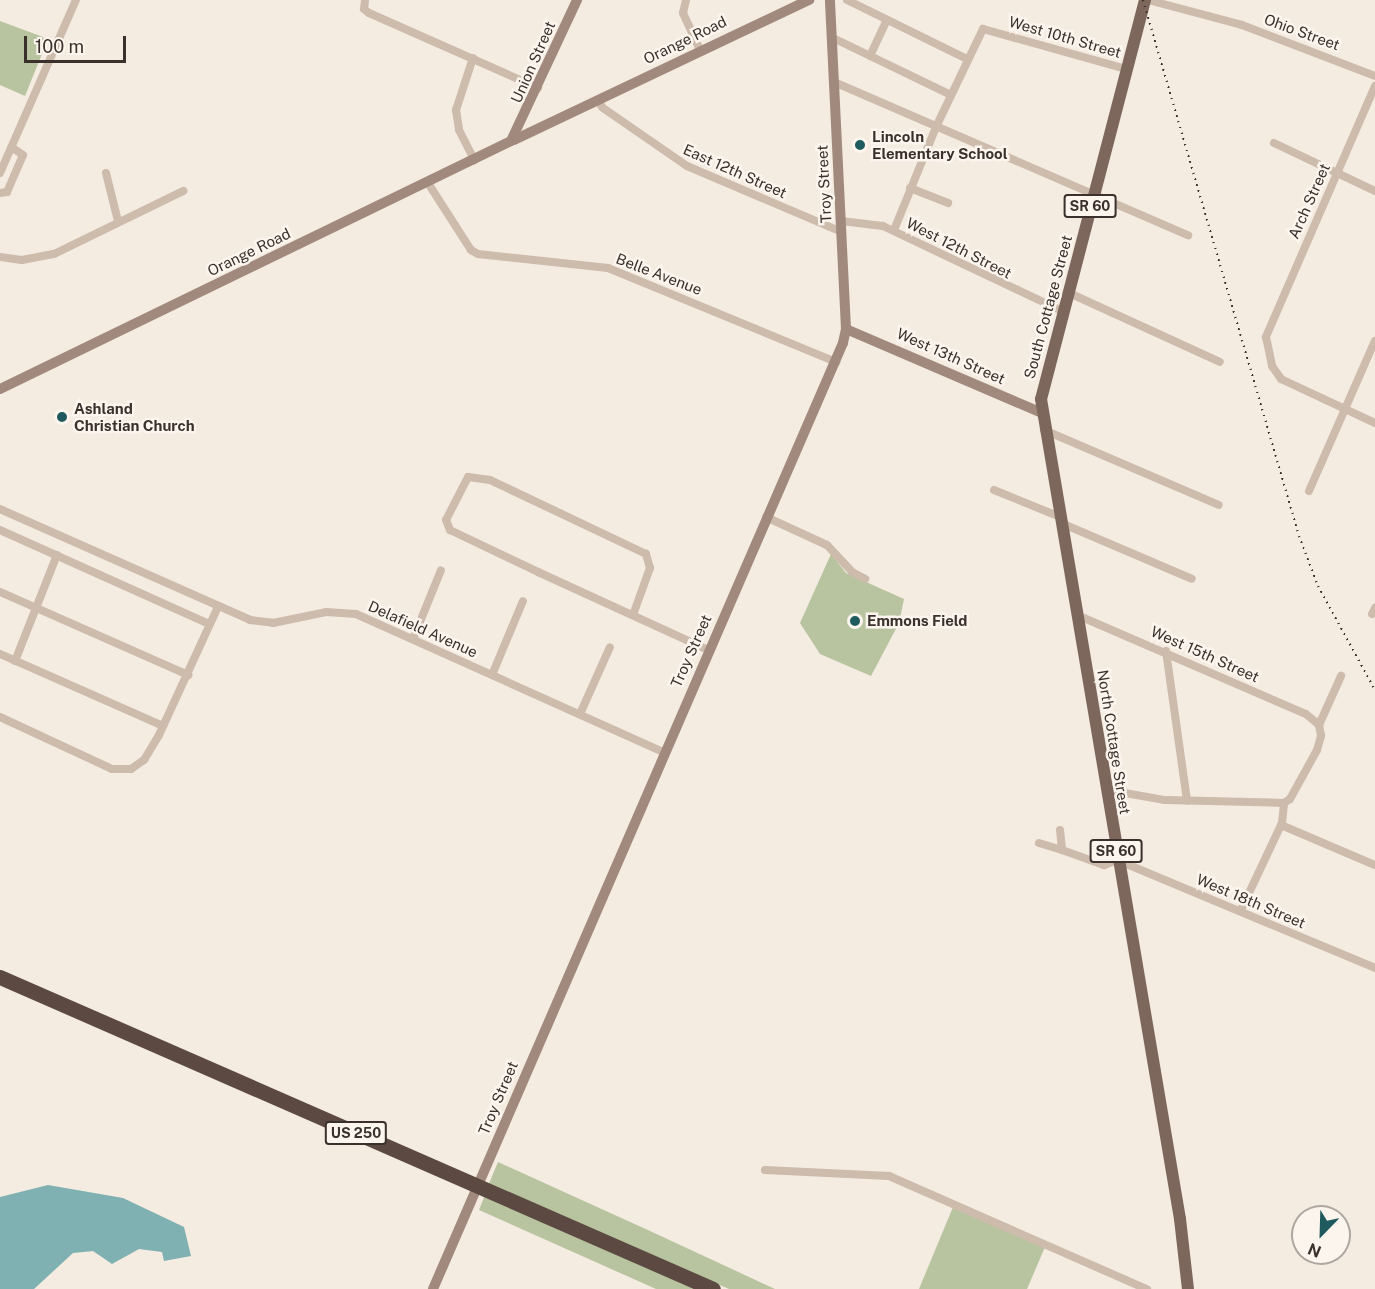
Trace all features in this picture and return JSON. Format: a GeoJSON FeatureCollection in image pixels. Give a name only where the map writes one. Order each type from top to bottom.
{"type":"FeatureCollection","features":[{"type":"Feature","properties":{"kind":"highway","name":"US 250"},"geometry":{"type":"LineString","coordinates":[[0,977],[713,1289]]}},
{"type":"Feature","properties":{"kind":"main road","name":"Union Street"},"geometry":{"type":"LineString","coordinates":[[514,138],[577,0]]}},
{"type":"Feature","properties":{"kind":"main road","name":"Orange Road"},"geometry":{"type":"LineString","coordinates":[[0,389],[428,183],[514,138],[809,0]]}},
{"type":"Feature","properties":{"kind":"main road","name":"Troy Street"},"geometry":{"type":"LineString","coordinates":[[433,1289],[663,752],[836,362],[846,329],[830,0]]}},
{"type":"Feature","properties":{"kind":"main road","name":"South Cottage Street"},"geometry":{"type":"LineString","coordinates":[[1042,413],[1042,389],[1126,69],[1147,0]]}},
{"type":"Feature","properties":{"kind":"main road","name":"West 13th Street"},"geometry":{"type":"LineString","coordinates":[[846,329],[1042,413]]}},
{"type":"Feature","properties":{"kind":"main road","name":"North Cottage Street"},"geometry":{"type":"LineString","coordinates":[[1042,413],[1180,1219],[1188,1289]]}},
{"type":"Feature","properties":{"kind":"street"},"geometry":{"type":"LineString","coordinates":[[0,173],[76,0]]}},
{"type":"Feature","properties":{"kind":"street"},"geometry":{"type":"LineString","coordinates":[[686,0],[683,13],[700,50]]}},
{"type":"Feature","properties":{"kind":"street"},"geometry":{"type":"LineString","coordinates":[[847,0],[967,59],[936,127],[894,230]]}},
{"type":"Feature","properties":{"kind":"street","name":"Ohio Street"},"geometry":{"type":"LineString","coordinates":[[1147,0],[1242,25],[1375,76]]}},
{"type":"Feature","properties":{"kind":"street"},"geometry":{"type":"LineString","coordinates":[[365,4],[472,58],[538,88]]}},
{"type":"Feature","properties":{"kind":"street"},"geometry":{"type":"LineString","coordinates":[[870,56],[886,20]]}},
{"type":"Feature","properties":{"kind":"street","name":"West 10th Street"},"geometry":{"type":"LineString","coordinates":[[967,59],[980,32],[987,29],[1126,69]]}},
{"type":"Feature","properties":{"kind":"street"},"geometry":{"type":"LineString","coordinates":[[831,37],[951,95]]}},
{"type":"Feature","properties":{"kind":"street"},"geometry":{"type":"LineString","coordinates":[[472,58],[456,110],[459,130],[474,160]]}},
{"type":"Feature","properties":{"kind":"street"},"geometry":{"type":"LineString","coordinates":[[834,82],[1093,196],[1188,235]]}},
{"type":"Feature","properties":{"kind":"street","name":"Arch Street"},"geometry":{"type":"LineString","coordinates":[[1345,410],[1277,376],[1267,346],[1268,328],[1375,86]]}},
{"type":"Feature","properties":{"kind":"street","name":"East 12th Street"},"geometry":{"type":"LineString","coordinates":[[597,100],[603,108],[687,166],[842,227]]}},
{"type":"Feature","properties":{"kind":"street"},"geometry":{"type":"LineString","coordinates":[[1274,143],[1375,191]]}},
{"type":"Feature","properties":{"kind":"street"},"geometry":{"type":"LineString","coordinates":[[0,193],[7,192],[23,155],[11,147]]}},
{"type":"Feature","properties":{"kind":"street"},"geometry":{"type":"LineString","coordinates":[[106,173],[118,221]]}},
{"type":"Feature","properties":{"kind":"street","name":"Belle Avenue"},"geometry":{"type":"LineString","coordinates":[[428,183],[471,250],[478,254],[616,271],[836,362]]}},
{"type":"Feature","properties":{"kind":"street"},"geometry":{"type":"LineString","coordinates":[[910,188],[948,204]]}},
{"type":"Feature","properties":{"kind":"street"},"geometry":{"type":"LineString","coordinates":[[0,257],[17,260],[45,257],[183,191]]}},
{"type":"Feature","properties":{"kind":"street","name":"West 12th Street"},"geometry":{"type":"LineString","coordinates":[[842,227],[872,222],[894,230],[1062,311]]}},
{"type":"Feature","properties":{"kind":"street"},"geometry":{"type":"LineString","coordinates":[[1067,292],[1220,362]]}},
{"type":"Feature","properties":{"kind":"street"},"geometry":{"type":"LineString","coordinates":[[1309,491],[1375,341]]}},
{"type":"Feature","properties":{"kind":"street"},"geometry":{"type":"LineString","coordinates":[[1345,410],[1375,423]]}},
{"type":"Feature","properties":{"kind":"street"},"geometry":{"type":"LineString","coordinates":[[1044,430],[1219,505]]}},
{"type":"Feature","properties":{"kind":"street"},"geometry":{"type":"LineString","coordinates":[[633,615],[650,568],[646,554],[490,480],[468,477],[446,520],[448,528],[633,615],[708,650]]}},
{"type":"Feature","properties":{"kind":"street"},"geometry":{"type":"LineString","coordinates":[[994,490],[1192,579]]}},
{"type":"Feature","properties":{"kind":"street","name":"Delafield Avenue"},"geometry":{"type":"LineString","coordinates":[[0,509],[218,607],[261,622],[342,612],[413,639],[663,752]]}},
{"type":"Feature","properties":{"kind":"street"},"geometry":{"type":"LineString","coordinates":[[766,517],[826,546],[852,572],[865,579]]}},
{"type":"Feature","properties":{"kind":"street"},"geometry":{"type":"LineString","coordinates":[[0,530],[209,624]]}},
{"type":"Feature","properties":{"kind":"street"},"geometry":{"type":"LineString","coordinates":[[15,661],[38,609],[57,555]]}},
{"type":"Feature","properties":{"kind":"street"},"geometry":{"type":"LineString","coordinates":[[413,639],[441,570]]}},
{"type":"Feature","properties":{"kind":"street"},"geometry":{"type":"LineString","coordinates":[[0,592],[188,675]]}},
{"type":"Feature","properties":{"kind":"street"},"geometry":{"type":"LineString","coordinates":[[492,675],[523,601]]}},
{"type":"Feature","properties":{"kind":"street"},"geometry":{"type":"LineString","coordinates":[[0,717],[120,771],[141,763],[163,726],[218,607]]}},
{"type":"Feature","properties":{"kind":"street","name":"West 15th Street"},"geometry":{"type":"LineString","coordinates":[[1077,615],[1166,651],[1306,714],[1319,724]]}},
{"type":"Feature","properties":{"kind":"street"},"geometry":{"type":"LineString","coordinates":[[580,714],[610,647]]}},
{"type":"Feature","properties":{"kind":"street"},"geometry":{"type":"LineString","coordinates":[[1166,651],[1187,801]]}},
{"type":"Feature","properties":{"kind":"street"},"geometry":{"type":"LineString","coordinates":[[0,654],[163,726]]}},
{"type":"Feature","properties":{"kind":"street"},"geometry":{"type":"LineString","coordinates":[[1108,790],[1187,801],[1284,803],[1290,799],[1317,750],[1321,735],[1319,724],[1341,676]]}},
{"type":"Feature","properties":{"kind":"street"},"geometry":{"type":"LineString","coordinates":[[1241,910],[1281,825],[1284,803]]}},
{"type":"Feature","properties":{"kind":"street"},"geometry":{"type":"LineString","coordinates":[[1281,825],[1375,865]]}},
{"type":"Feature","properties":{"kind":"street"},"geometry":{"type":"LineString","coordinates":[[1060,830],[1062,850]]}},
{"type":"Feature","properties":{"kind":"street"},"geometry":{"type":"LineString","coordinates":[[1039,843],[1104,865],[1117,860]]}},
{"type":"Feature","properties":{"kind":"street","name":"West 18th Street"},"geometry":{"type":"LineString","coordinates":[[1117,860],[1375,968]]}},
{"type":"Feature","properties":{"kind":"street"},"geometry":{"type":"LineString","coordinates":[[765,1170],[889,1176],[1147,1289]]}},
{"type":"Feature","properties":{"kind":"green space"},"geometry":{"type":"Polygon","coordinates":[[[0,21],[43,37],[46,44],[25,96],[0,85],[0,21]]]}},
{"type":"Feature","properties":{"kind":"green space","name":"Emmons Field"},"geometry":{"type":"Polygon","coordinates":[[[831,554],[846,573],[904,599],[899,623],[871,676],[820,654],[800,623],[831,554]]]}},
{"type":"Feature","properties":{"kind":"green space"},"geometry":{"type":"Polygon","coordinates":[[[498,1162],[775,1289],[729,1289],[488,1186],[498,1162]]]}},
{"type":"Feature","properties":{"kind":"green space"},"geometry":{"type":"Polygon","coordinates":[[[485,1195],[698,1289],[656,1289],[479,1210],[485,1195]]]}},
{"type":"Feature","properties":{"kind":"green space"},"geometry":{"type":"Polygon","coordinates":[[[953,1207],[1045,1247],[1027,1289],[919,1289],[953,1207]]]}},
{"type":"Feature","properties":{"kind":"water"},"geometry":{"type":"Polygon","coordinates":[[[48,1185],[123,1198],[184,1227],[191,1256],[164,1261],[162,1252],[139,1249],[112,1264],[93,1251],[73,1253],[34,1289],[0,1289],[0,1197],[48,1185]]]}},
{"type":"Feature","properties":{"kind":"railway"},"geometry":{"type":"LineString","coordinates":[[1143,0],[1299,536],[1318,586],[1375,690]]}},
{"type":"Feature","properties":{"kind":"place","name":"Lincoln Elementary School"},"geometry":{"type":"Point","coordinates":[860,145]}},
{"type":"Feature","properties":{"kind":"place","name":"Ashland Christian Church"},"geometry":{"type":"Point","coordinates":[62,417]}},
{"type":"Feature","properties":{"kind":"place","name":"Emmons Field"},"geometry":{"type":"Point","coordinates":[855,621]}}]}
